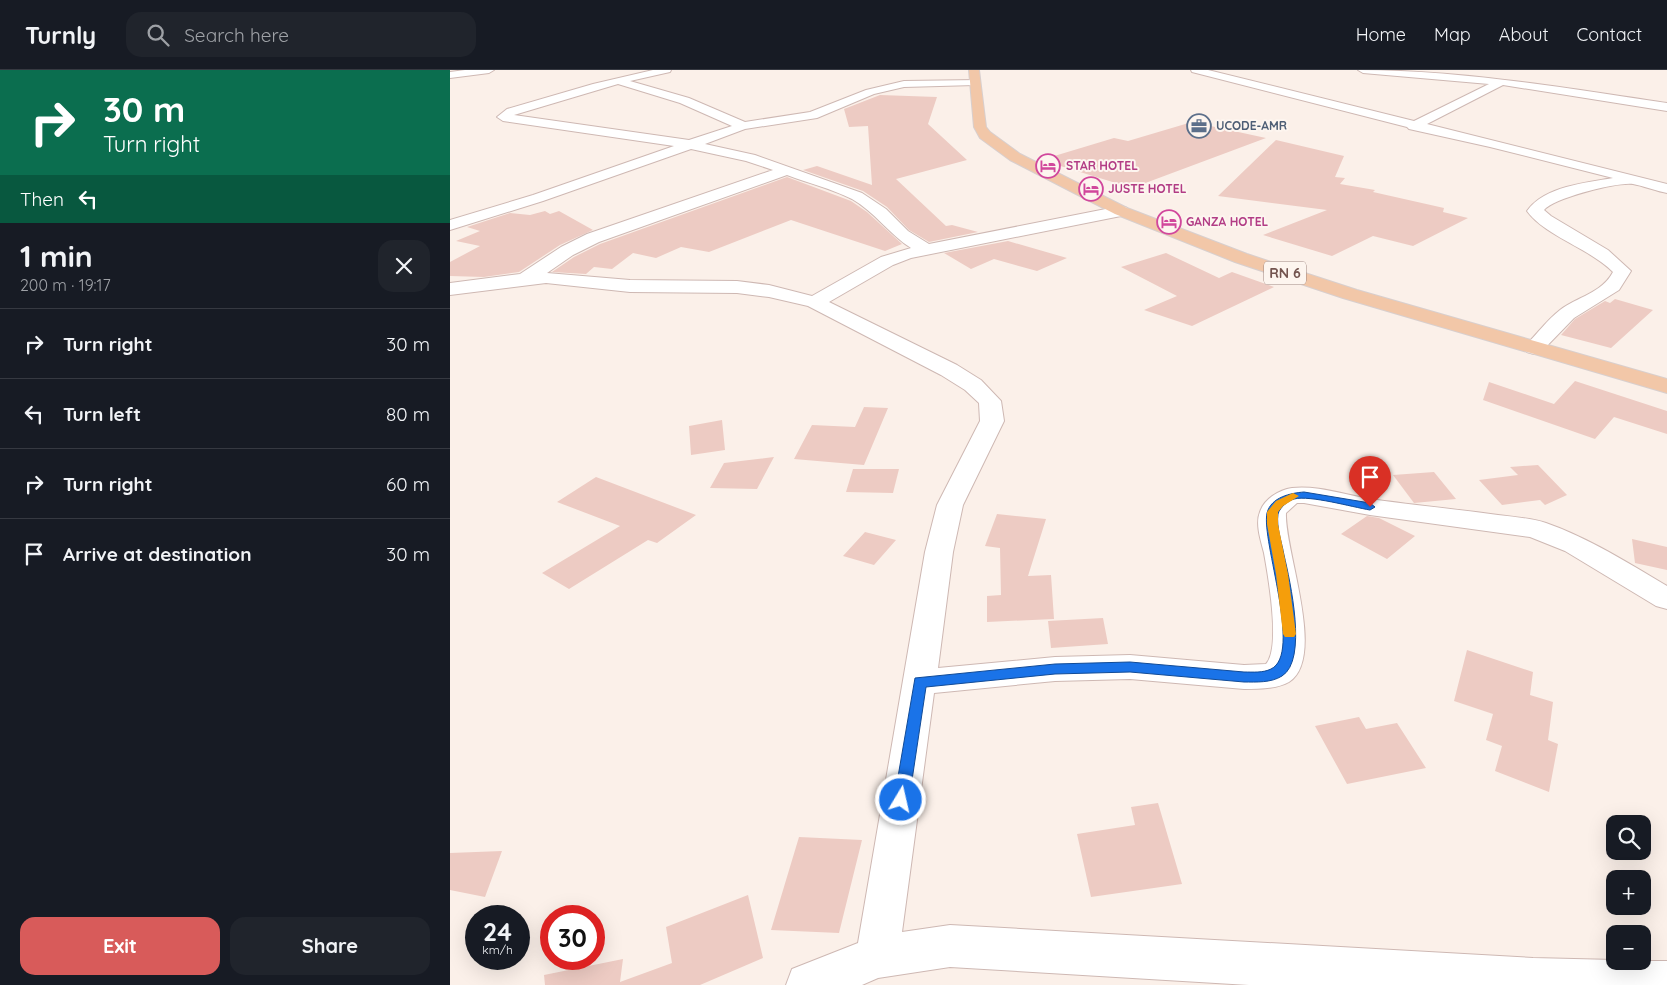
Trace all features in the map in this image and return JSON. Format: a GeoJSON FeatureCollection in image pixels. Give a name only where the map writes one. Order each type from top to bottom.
{"type":"FeatureCollection","features":[{"type":"Feature","properties":{"kind":"main road","name":"RN 6"},"geometry":{"type":"LineString","coordinates":[[974,76],[980,127],[992,141],[1015,158],[1121,212],[1240,258],[1350,294],[1667,386]]}},
{"type":"Feature","properties":{"kind":"street"},"geometry":{"type":"LineString","coordinates":[[450,75],[489,70]]}},
{"type":"Feature","properties":{"kind":"street"},"geometry":{"type":"LineString","coordinates":[[666,70],[614,82],[511,112],[503,117],[688,144],[750,158],[857,196],[880,212],[898,232],[925,250]]}},
{"type":"Feature","properties":{"kind":"street"},"geometry":{"type":"LineString","coordinates":[[1196,70],[1413,126],[1573,163],[1667,189]]}},
{"type":"Feature","properties":{"kind":"street"},"geometry":{"type":"LineString","coordinates":[[1364,70],[1502,82],[1667,107]]}},
{"type":"Feature","properties":{"kind":"street"},"geometry":{"type":"LineString","coordinates":[[450,226],[538,198],[744,126],[813,115],[862,95],[890,87],[974,76]]}},
{"type":"Feature","properties":{"kind":"street"},"geometry":{"type":"LineString","coordinates":[[614,82],[652,89],[684,99],[744,126]]}},
{"type":"Feature","properties":{"kind":"street"},"geometry":{"type":"LineString","coordinates":[[1413,126],[1502,82]]}},
{"type":"Feature","properties":{"kind":"street"},"geometry":{"type":"LineString","coordinates":[[525,279],[593,238],[787,170]]}},
{"type":"Feature","properties":{"kind":"street"},"geometry":{"type":"LineString","coordinates":[[1534,348],[1568,314],[1608,292],[1619,279],[1622,271],[1615,262],[1544,219],[1535,211],[1545,200],[1562,194],[1633,179]]}},
{"type":"Feature","properties":{"kind":"street"},"geometry":{"type":"LineString","coordinates":[[815,302],[887,261],[925,250],[1121,212]]}},
{"type":"Feature","properties":{"kind":"street"},"geometry":{"type":"LineString","coordinates":[[450,289],[546,278],[630,286],[737,287],[769,291],[815,302],[950,370],[972,385],[990,401],[992,420],[950,505],[939,552],[878,957]]}},
{"type":"Feature","properties":{"kind":"street"},"geometry":{"type":"LineString","coordinates":[[919,682],[1055,669],[1130,667],[1244,677],[1263,677],[1277,673],[1286,663],[1290,631],[1282,574],[1272,524],[1273,512],[1280,503],[1290,496],[1304,495],[1370,507],[1470,518],[1536,529],[1575,545],[1667,599]]}},
{"type":"Feature","properties":{"kind":"street"},"geometry":{"type":"LineString","coordinates":[[808,985],[878,957],[950,946],[1533,980],[1667,983]]}},
{"type":"Feature","properties":{"kind":"building"},"geometry":{"type":"Polygon","coordinates":[[[880,95],[937,97],[928,124],[967,160],[896,179],[946,226],[952,225],[978,232],[929,242],[909,230],[887,207],[863,191],[803,170],[817,166],[872,185],[868,126],[849,127],[844,109],[880,95]]]}},
{"type":"Feature","properties":{"kind":"building"},"geometry":{"type":"Polygon","coordinates":[[[1192,122],[1266,138],[1132,188],[1041,160],[1114,138],[1128,141],[1192,122]]]}},
{"type":"Feature","properties":{"kind":"building"},"geometry":{"type":"Polygon","coordinates":[[[1276,140],[1344,156],[1335,177],[1345,178],[1340,184],[1375,190],[1373,192],[1444,208],[1443,212],[1468,218],[1413,246],[1373,236],[1332,256],[1263,235],[1327,210],[1218,196],[1276,140]]]}},
{"type":"Feature","properties":{"kind":"building"},"geometry":{"type":"Polygon","coordinates":[[[787,177],[851,201],[867,212],[902,244],[885,251],[791,220],[709,252],[681,247],[656,258],[633,253],[612,269],[594,267],[586,274],[552,272],[574,257],[600,244],[787,177]]]}},
{"type":"Feature","properties":{"kind":"building"},"geometry":{"type":"Polygon","coordinates":[[[545,211],[550,214],[559,211],[593,230],[560,245],[519,272],[484,277],[450,276],[450,262],[480,246],[456,241],[480,231],[467,227],[510,213],[530,215],[545,211]]]}},
{"type":"Feature","properties":{"kind":"building"},"geometry":{"type":"Polygon","coordinates":[[[1008,241],[1067,258],[1037,271],[994,259],[971,269],[944,253],[1008,241]]]}},
{"type":"Feature","properties":{"kind":"building"},"geometry":{"type":"Polygon","coordinates":[[[1166,253],[1219,278],[1232,272],[1274,287],[1192,326],[1144,310],[1177,296],[1121,267],[1166,253]]]}},
{"type":"Feature","properties":{"kind":"building"},"geometry":{"type":"Polygon","coordinates":[[[1615,299],[1653,310],[1611,348],[1561,335],[1575,319],[1605,301],[1610,303],[1615,299]]]}},
{"type":"Feature","properties":{"kind":"building"},"geometry":{"type":"Polygon","coordinates":[[[1575,381],[1667,411],[1667,434],[1614,417],[1595,439],[1483,400],[1489,382],[1554,404],[1575,381]]]}},
{"type":"Feature","properties":{"kind":"building"},"geometry":{"type":"Polygon","coordinates":[[[864,407],[888,408],[864,465],[794,459],[812,425],[855,427],[864,407]]]}},
{"type":"Feature","properties":{"kind":"building"},"geometry":{"type":"Polygon","coordinates":[[[722,420],[725,450],[691,455],[689,426],[722,420]]]}},
{"type":"Feature","properties":{"kind":"building"},"geometry":{"type":"Polygon","coordinates":[[[774,457],[757,489],[710,488],[724,463],[774,457]]]}},
{"type":"Feature","properties":{"kind":"building"},"geometry":{"type":"Polygon","coordinates":[[[1538,465],[1567,495],[1545,505],[1540,500],[1502,505],[1479,480],[1518,475],[1510,467],[1538,465]]]}},
{"type":"Feature","properties":{"kind":"building"},"geometry":{"type":"Polygon","coordinates":[[[853,469],[899,469],[893,493],[846,492],[853,469]]]}},
{"type":"Feature","properties":{"kind":"building"},"geometry":{"type":"Polygon","coordinates":[[[1434,472],[1456,499],[1414,503],[1393,475],[1434,472]]]}},
{"type":"Feature","properties":{"kind":"building"},"geometry":{"type":"Polygon","coordinates":[[[596,477],[696,515],[657,543],[648,540],[569,589],[542,573],[620,526],[557,502],[596,477]]]}},
{"type":"Feature","properties":{"kind":"building"},"geometry":{"type":"Polygon","coordinates":[[[997,514],[1046,519],[1028,576],[1051,575],[1054,619],[987,622],[987,596],[1001,595],[1000,548],[985,546],[997,514]]]}},
{"type":"Feature","properties":{"kind":"building"},"geometry":{"type":"Polygon","coordinates":[[[1367,516],[1379,518],[1415,536],[1387,559],[1341,534],[1367,516]]]}},
{"type":"Feature","properties":{"kind":"building"},"geometry":{"type":"Polygon","coordinates":[[[865,532],[896,540],[874,565],[843,556],[865,532]]]}},
{"type":"Feature","properties":{"kind":"building"},"geometry":{"type":"Polygon","coordinates":[[[1632,539],[1667,547],[1667,570],[1635,563],[1632,539]]]}},
{"type":"Feature","properties":{"kind":"building"},"geometry":{"type":"Polygon","coordinates":[[[1103,618],[1108,644],[1051,648],[1048,621],[1103,618]]]}},
{"type":"Feature","properties":{"kind":"building"},"geometry":{"type":"Polygon","coordinates":[[[1467,650],[1533,672],[1530,695],[1553,702],[1548,740],[1558,744],[1549,792],[1495,771],[1502,746],[1486,740],[1493,714],[1454,701],[1467,650]]]}},
{"type":"Feature","properties":{"kind":"building"},"geometry":{"type":"Polygon","coordinates":[[[1359,717],[1366,729],[1397,723],[1426,768],[1347,784],[1315,726],[1359,717]]]}},
{"type":"Feature","properties":{"kind":"building"},"geometry":{"type":"Polygon","coordinates":[[[1158,803],[1182,884],[1091,897],[1077,834],[1135,825],[1131,807],[1158,803]]]}},
{"type":"Feature","properties":{"kind":"building"},"geometry":{"type":"Polygon","coordinates":[[[799,837],[862,840],[839,933],[771,930],[799,837]]]}},
{"type":"Feature","properties":{"kind":"building"},"geometry":{"type":"Polygon","coordinates":[[[502,851],[485,897],[450,890],[450,853],[502,851]]]}},
{"type":"Feature","properties":{"kind":"building"},"geometry":{"type":"Polygon","coordinates":[[[748,895],[763,958],[700,985],[545,985],[544,975],[569,970],[605,970],[605,963],[623,959],[620,982],[672,963],[666,927],[748,895]]]}},
{"type":"Feature","properties":{"kind":"slow traffic"},"geometry":{"type":"LineString","coordinates":[[1289,634],[1282,574],[1272,524],[1273,512],[1280,503],[1293,496]]}},
{"type":"Feature","properties":{"kind":"place","name":"UCODE-AMR"},"geometry":{"type":"Point","coordinates":[1199,126]}},
{"type":"Feature","properties":{"kind":"place","name":"STAR HOTEL"},"geometry":{"type":"Point","coordinates":[1048,166]}},
{"type":"Feature","properties":{"kind":"place","name":"JUSTE HOTEL"},"geometry":{"type":"Point","coordinates":[1091,189]}},
{"type":"Feature","properties":{"kind":"place","name":"GANZA HOTEL"},"geometry":{"type":"Point","coordinates":[1169,222]}},
{"type":"Feature","properties":{"kind":"route"},"geometry":{"type":"LineString","coordinates":[[901,800],[919,682],[1055,669],[1130,667],[1244,677],[1263,677],[1277,673],[1286,663],[1290,631],[1282,574],[1272,524],[1273,512],[1280,503],[1290,496],[1304,495],[1370,507]]}}]}
